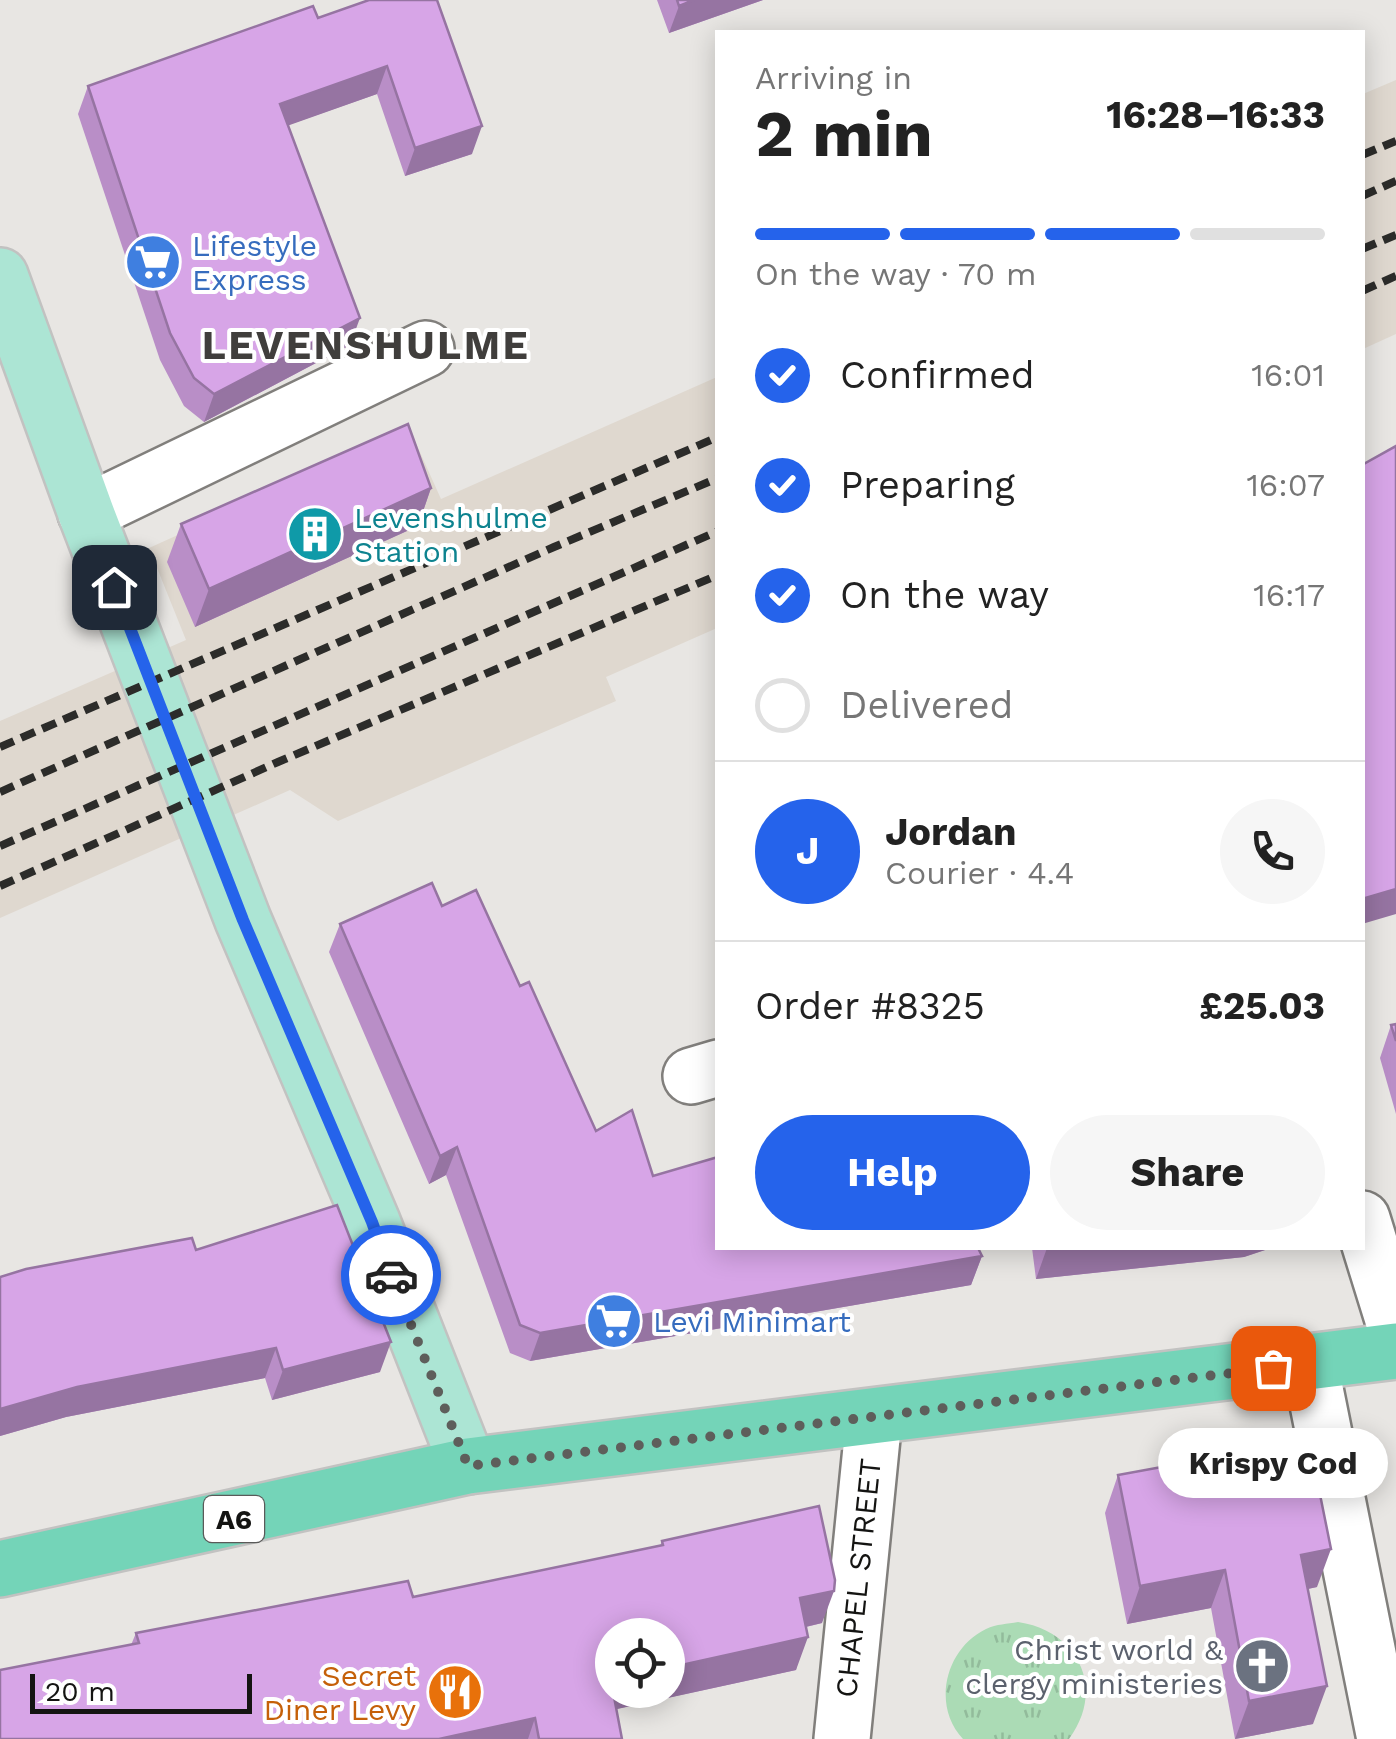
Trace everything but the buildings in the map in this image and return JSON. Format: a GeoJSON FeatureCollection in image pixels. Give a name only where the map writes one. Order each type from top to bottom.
{"type":"FeatureCollection","features":[{"type":"Feature","properties":{"kind":"highway","name":"A6"},"geometry":{"type":"LineString","coordinates":[[0,1570],[468,1466],[1396,1351]]}},
{"type":"Feature","properties":{"kind":"main road"},"geometry":{"type":"LineString","coordinates":[[0,276],[86,513],[243,920],[372,1222],[468,1466]]}},
{"type":"Feature","properties":{"kind":"street"},"geometry":{"type":"LineString","coordinates":[[86,513],[426,349]]}},
{"type":"Feature","properties":{"kind":"street"},"geometry":{"type":"LineString","coordinates":[[1365,1229],[1396,1329]]}},
{"type":"Feature","properties":{"kind":"street"},"geometry":{"type":"LineString","coordinates":[[1310,1364],[1385,1739]]}},
{"type":"Feature","properties":{"kind":"street","name":"CHAPEL STREET"},"geometry":{"type":"LineString","coordinates":[[842,1739],[874,1418]]}},
{"type":"Feature","properties":{"kind":"shaded area"},"geometry":{"type":"Polygon","coordinates":[[[1396,80],[1396,334],[1365,348],[1365,93],[1396,80]]]}},
{"type":"Feature","properties":{"kind":"shaded area"},"geometry":{"type":"Polygon","coordinates":[[[715,378],[715,629],[606,677],[616,701],[338,821],[290,790],[0,918],[0,721],[186,640],[149,548],[410,430],[441,499],[715,378]]]}},
{"type":"Feature","properties":{"kind":"green space"},"geometry":{"type":"Polygon","coordinates":[[[1018,1622],[1057,1637],[1071,1650],[1085,1682],[1080,1720],[1069,1739],[963,1739],[947,1710],[947,1678],[953,1663],[961,1649],[986,1629],[1018,1622]]]}},
{"type":"Feature","properties":{"kind":"railway"},"geometry":{"type":"LineString","coordinates":[[1365,154],[1396,141]]}},
{"type":"Feature","properties":{"kind":"railway"},"geometry":{"type":"LineString","coordinates":[[1365,195],[1396,181]]}},
{"type":"Feature","properties":{"kind":"railway"},"geometry":{"type":"LineString","coordinates":[[1365,248],[1396,235]]}},
{"type":"Feature","properties":{"kind":"railway"},"geometry":{"type":"LineString","coordinates":[[1365,290],[1396,276]]}},
{"type":"Feature","properties":{"kind":"railway"},"geometry":{"type":"LineString","coordinates":[[0,747],[715,438]]}},
{"type":"Feature","properties":{"kind":"railway"},"geometry":{"type":"LineString","coordinates":[[0,792],[715,479]]}},
{"type":"Feature","properties":{"kind":"railway"},"geometry":{"type":"LineString","coordinates":[[0,846],[715,532]]}},
{"type":"Feature","properties":{"kind":"railway"},"geometry":{"type":"LineString","coordinates":[[0,886],[278,762],[715,576]]}},
{"type":"Feature","properties":{"kind":"way so far"},"geometry":{"type":"LineString","coordinates":[[391,1275],[468,1466],[1273,1368]]}},
{"type":"Feature","properties":{"kind":"place","name":"Lifestyle Express"},"geometry":{"type":"Point","coordinates":[153,262]}},
{"type":"Feature","properties":{"kind":"place","name":"Levenshulme Station"},"geometry":{"type":"Point","coordinates":[315,534]}},
{"type":"Feature","properties":{"kind":"place","name":"Levi Minimart"},"geometry":{"type":"Point","coordinates":[614,1321]}},
{"type":"Feature","properties":{"kind":"place","name":"Krispy Cod"},"geometry":{"type":"Point","coordinates":[1273,1368]}},
{"type":"Feature","properties":{"kind":"place","name":"Christ world & clergy ministeries"},"geometry":{"type":"Point","coordinates":[1262,1666]}},
{"type":"Feature","properties":{"kind":"place","name":"Secret Diner Levy"},"geometry":{"type":"Point","coordinates":[455,1692]}},
{"type":"Feature","properties":{"kind":"district","name":"LEVENSHULME"},"geometry":{"type":"Point","coordinates":[366,345]}},
{"type":"Feature","properties":{"kind":"route"},"geometry":{"type":"LineString","coordinates":[[114,587],[243,920],[391,1275]]}}]}
